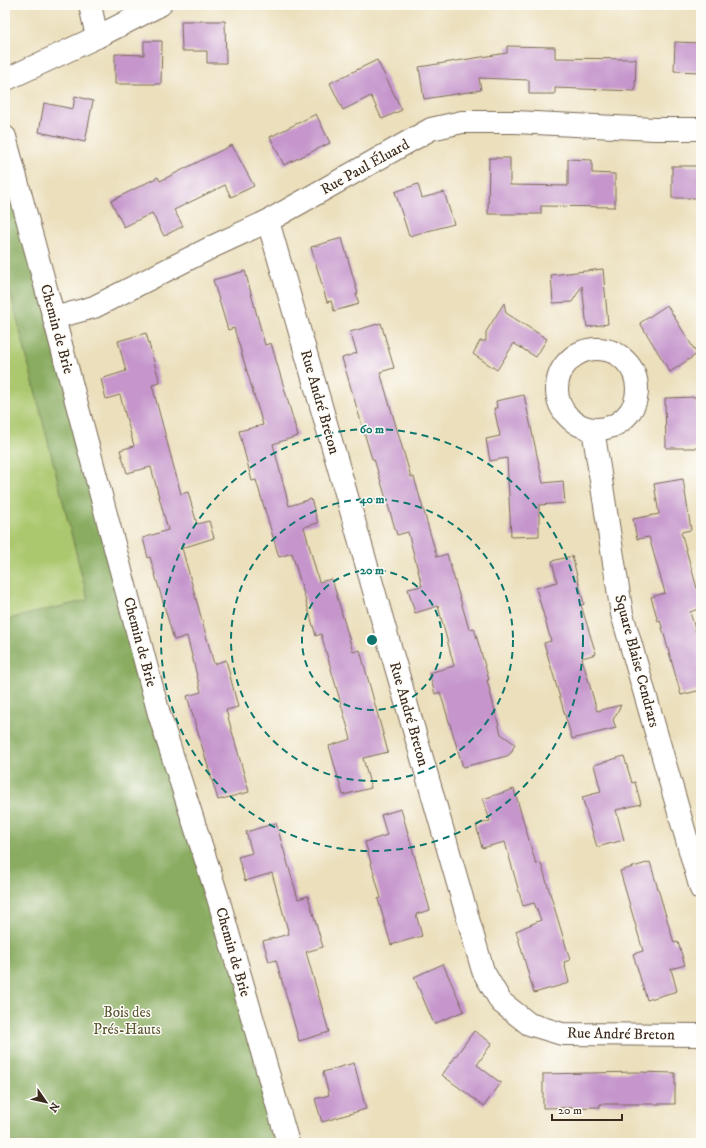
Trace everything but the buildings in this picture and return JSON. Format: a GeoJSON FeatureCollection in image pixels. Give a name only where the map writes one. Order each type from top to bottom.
{"type":"FeatureCollection","features":[{"type":"Feature","properties":{"kind":"street"},"geometry":{"type":"LineString","coordinates":[[90,5],[97,37]]}},
{"type":"Feature","properties":{"kind":"street"},"geometry":{"type":"LineString","coordinates":[[5,80],[97,37],[160,5]]}},
{"type":"Feature","properties":{"kind":"street","name":"Rue Paul Éluard"},"geometry":{"type":"LineString","coordinates":[[54,318],[94,307],[214,246],[268,221],[431,129],[462,122],[514,122],[655,129],[701,128]]}},
{"type":"Feature","properties":{"kind":"street","name":"Chemin de Brie"},"geometry":{"type":"LineString","coordinates":[[5,137],[159,714],[218,898],[288,1143]]}},
{"type":"Feature","properties":{"kind":"street","name":"Rue André Breton"},"geometry":{"type":"LineString","coordinates":[[268,221],[484,971],[501,1002],[530,1024],[562,1034],[701,1035]]}},
{"type":"Feature","properties":{"kind":"street","name":"Square Blaise Cendrars"},"geometry":{"type":"LineString","coordinates":[[593,429],[622,614],[701,890]]}},
{"type":"Feature","properties":{"kind":"green space","name":"Bois des Prés-Hauts"},"geometry":{"type":"Polygon","coordinates":[[[5,153],[288,1143],[5,1143],[5,620],[88,600],[5,271],[5,153]]]}},
{"type":"Feature","properties":{"kind":"green space"},"geometry":{"type":"Polygon","coordinates":[[[5,271],[88,600],[5,620],[5,271]]]}}]}
